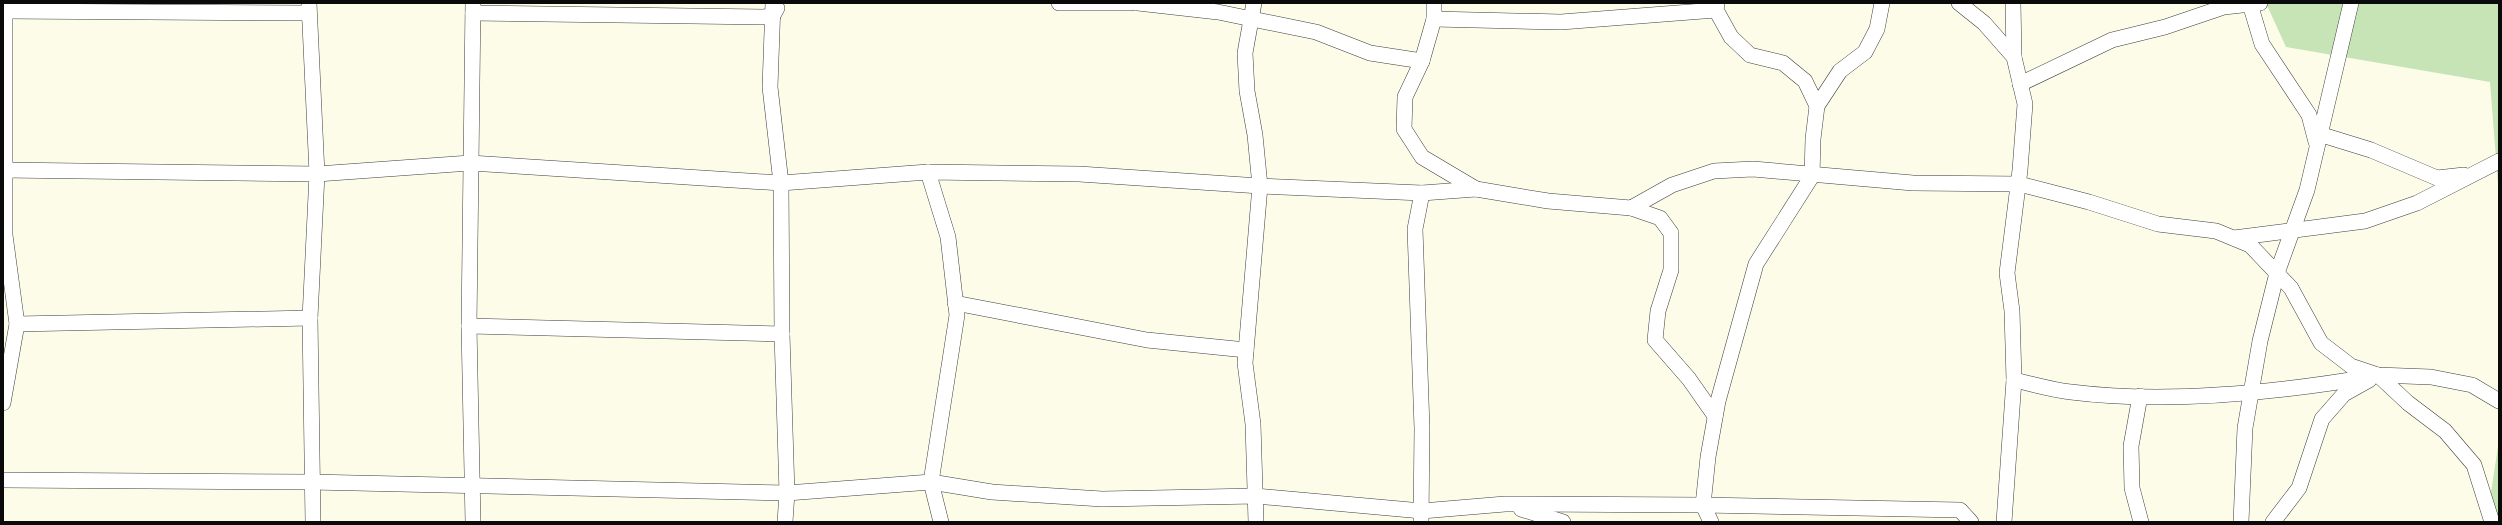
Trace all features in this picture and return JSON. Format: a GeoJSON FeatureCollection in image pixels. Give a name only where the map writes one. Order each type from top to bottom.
{"type":"FeatureCollection","features":[{"type":"Feature","properties":{"kind":"street"},"geometry":{"type":"LineString","coordinates":[[473,522],[469,326],[473,8],[772,10],[780,3]]}},
{"type":"Feature","properties":{"kind":"street"},"geometry":{"type":"LineString","coordinates":[[1059,3],[1131,3]]}},
{"type":"Feature","properties":{"kind":"street"},"geometry":{"type":"LineString","coordinates":[[1138,3],[1218,12],[1316,32],[1370,53],[1422,61]]}},
{"type":"Feature","properties":{"kind":"street"},"geometry":{"type":"LineString","coordinates":[[1254,3],[1245,53],[1246,83],[1255,135],[1260,186],[1245,362],[1253,424],[1256,522]]}},
{"type":"Feature","properties":{"kind":"street"},"geometry":{"type":"LineString","coordinates":[[1434,3],[1434,19],[1422,61],[1405,97],[1404,129],[1422,157],[1476,189]]}},
{"type":"Feature","properties":{"kind":"street"},"geometry":{"type":"LineString","coordinates":[[1711,522],[1703,505],[1715,416],[1756,264],[1812,176],[1813,139],[1817,106],[1840,71],[1865,52],[1877,29],[1882,3]]}},
{"type":"Feature","properties":{"kind":"street"},"geometry":{"type":"LineString","coordinates":[[1959,3],[1984,23],[2014,57]]}},
{"type":"Feature","properties":{"kind":"street"},"geometry":{"type":"LineString","coordinates":[[2004,522],[2014,380],[2012,311],[2007,273],[2019,184],[2025,104],[2014,57],[2013,3]]}},
{"type":"Feature","properties":{"kind":"street"},"geometry":{"type":"LineString","coordinates":[[2241,522],[2245,428],[2260,341],[2277,273],[2307,190],[2351,3]]}},
{"type":"Feature","properties":{"kind":"street"},"geometry":{"type":"LineString","coordinates":[[2020,84],[2112,40],[2165,26],[2226,5],[2255,4],[2262,44],[2308,115],[2318,140]]}},
{"type":"Feature","properties":{"kind":"street"},"geometry":{"type":"LineString","coordinates":[[1434,19],[1561,22],[1716,6],[1731,37],[1750,55],[1782,63],[1805,81],[1817,106]]}},
{"type":"Feature","properties":{"kind":"street"},"geometry":{"type":"LineString","coordinates":[[3,403],[17,324],[5,235],[5,7],[309,8],[318,174],[310,318],[311,482],[313,522]]}},
{"type":"Feature","properties":{"kind":"street"},"geometry":{"type":"LineString","coordinates":[[772,10],[770,87],[781,182],[782,334],[787,493],[785,522]]}},
{"type":"Feature","properties":{"kind":"street"},"geometry":{"type":"LineString","coordinates":[[2318,140],[2371,150],[2437,178],[2470,175]]}},
{"type":"Feature","properties":{"kind":"street"},"geometry":{"type":"LineString","coordinates":[[2233,238],[2365,221],[2418,203],[2470,175],[2499,162]]}},
{"type":"Feature","properties":{"kind":"street"},"geometry":{"type":"LineString","coordinates":[[4,170],[318,174],[470,163],[781,182],[843,180],[928,172],[1079,174],[1260,186],[1422,193],[1476,189],[1548,201],[1631,208],[1660,218],[1671,233],[1671,270],[1658,311],[1655,340],[1689,379],[1715,416]]}},
{"type":"Feature","properties":{"kind":"street"},"geometry":{"type":"LineString","coordinates":[[1631,208],[1672,185],[1714,171],[1753,169],[1812,176],[1913,183],[2019,184],[2089,202],[2158,224],[2216,231],[2250,245],[2277,273],[2291,288],[2321,342],[2351,366],[2378,375],[2408,403],[2445,431],[2474,465],[2492,522]]}},
{"type":"Feature","properties":{"kind":"street"},"geometry":{"type":"LineString","coordinates":[[928,172],[948,237],[956,315],[931,482],[941,522]]}},
{"type":"Feature","properties":{"kind":"street"},"geometry":{"type":"LineString","coordinates":[[1422,193],[1415,230],[1422,517]]}},
{"type":"Feature","properties":{"kind":"street"},"geometry":{"type":"LineString","coordinates":[[955,303],[1147,340],[1246,350]]}},
{"type":"Feature","properties":{"kind":"street"},"geometry":{"type":"LineString","coordinates":[[17,324],[310,318]]}},
{"type":"Feature","properties":{"kind":"street"},"geometry":{"type":"LineString","coordinates":[[469,326],[782,334]]}},
{"type":"Feature","properties":{"kind":"street"},"geometry":{"type":"LineString","coordinates":[[2014,380],[2070,392],[2140,396],[2308,387],[2378,375],[2431,377],[2472,385],[2499,388]]}},
{"type":"Feature","properties":{"kind":"street"},"geometry":{"type":"LineString","coordinates":[[2273,522],[2299,488],[2322,419],[2344,394],[2378,375]]}},
{"type":"Feature","properties":{"kind":"street"},"geometry":{"type":"LineString","coordinates":[[2472,385],[2499,400]]}},
{"type":"Feature","properties":{"kind":"street"},"geometry":{"type":"LineString","coordinates":[[2140,396],[2131,446],[2132,488],[2141,522]]}},
{"type":"Feature","properties":{"kind":"street"},"geometry":{"type":"LineString","coordinates":[[3,480],[311,482],[787,493],[931,482],[992,492],[1102,499],[1256,496],[1422,517],[1505,504],[1703,505],[1960,510],[1970,522]]}},
{"type":"Feature","properties":{"kind":"street"},"geometry":{"type":"LineString","coordinates":[[1505,504],[1563,522]]}},
{"type":"Feature","properties":{"kind":"green space"},"geometry":{"type":"Polygon","coordinates":[[[2266,3],[2499,3],[2499,197],[2490,82],[2286,47],[2266,3]]]}},
{"type":"Feature","properties":{"kind":"green space"},"geometry":{"type":"Polygon","coordinates":[[[2499,440],[2499,522],[2488,512],[2499,440]]]}}]}
